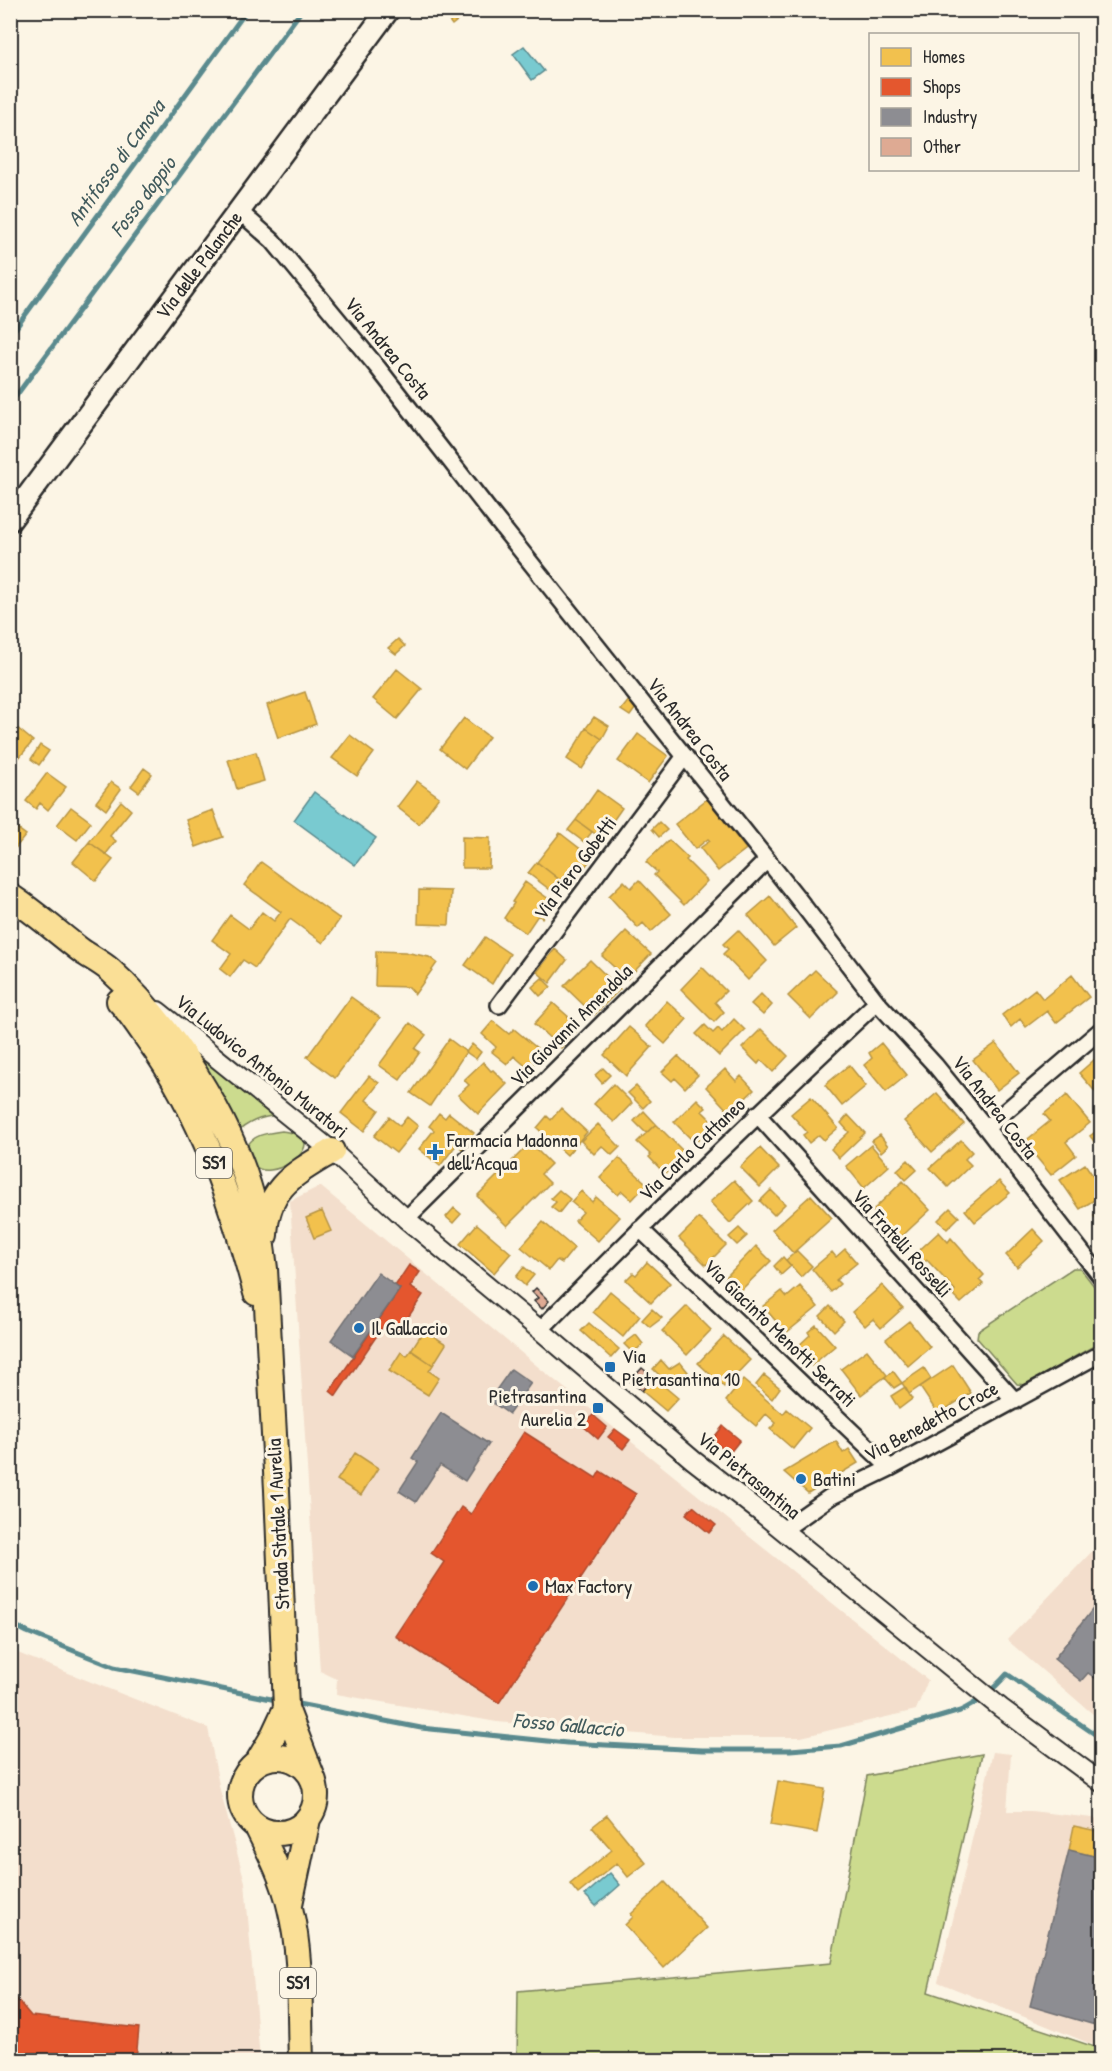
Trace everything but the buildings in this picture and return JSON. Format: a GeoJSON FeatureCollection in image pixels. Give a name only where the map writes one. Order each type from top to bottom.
{"type":"FeatureCollection","features":[{"type":"Feature","properties":{"kind":"main road","name":"Via delle Palanche"},"geometry":{"type":"LineString","coordinates":[[10,520],[388,10]]}},
{"type":"Feature","properties":{"kind":"main road","name":"Strada Statale 1 Aurelia"},"geometry":{"type":"LineString","coordinates":[[10,896],[109,969],[171,1038],[186,1059],[224,1125],[252,1195],[264,1257],[278,1502],[286,1708]]}},
{"type":"Feature","properties":{"kind":"main road","name":"Strada Statale 1 Aurelia"},"geometry":{"type":"LineString","coordinates":[[37,916],[123,1004],[178,1085],[209,1149],[239,1230],[268,1339]]}},
{"type":"Feature","properties":{"kind":"main road"},"geometry":{"type":"LineString","coordinates":[[264,1257],[266,1221],[274,1195],[295,1174],[332,1151]]}},
{"type":"Feature","properties":{"kind":"main road","name":"SS1"},"geometry":{"type":"LineString","coordinates":[[286,1708],[272,1738],[257,1763],[249,1769],[244,1778],[239,1797],[245,1815],[257,1827],[277,1867],[290,1906],[296,1944],[301,2061]]}},
{"type":"Feature","properties":{"kind":"main road","name":"SS1"},"geometry":{"type":"LineString","coordinates":[[286,1708],[314,1781],[316,1801],[308,1819],[290,1906]]}},
{"type":"Feature","properties":{"kind":"main road"},"geometry":{"type":"LineString","coordinates":[[257,1763],[269,1758],[290,1758],[302,1765],[314,1781]]}},
{"type":"Feature","properties":{"kind":"main road"},"geometry":{"type":"LineString","coordinates":[[257,1827],[270,1833],[284,1833],[297,1828],[308,1819]]}},
{"type":"Feature","properties":{"kind":"street","name":"Via Andrea Costa"},"geometry":{"type":"LineString","coordinates":[[239,211],[273,241],[378,368],[877,1002],[935,1065],[1101,1278]]}},
{"type":"Feature","properties":{"kind":"street","name":"Via Piero Gobetti"},"geometry":{"type":"LineString","coordinates":[[499,1005],[685,756]]}},
{"type":"Feature","properties":{"kind":"street","name":"Via Giovanni Amendola"},"geometry":{"type":"LineString","coordinates":[[406,1220],[766,860]]}},
{"type":"Feature","properties":{"kind":"street","name":"Via Ludovico Antonio Muratori"},"geometry":{"type":"LineString","coordinates":[[116,977],[332,1151],[376,1193]]}},
{"type":"Feature","properties":{"kind":"street","name":"Via Carlo Cattaneo"},"geometry":{"type":"LineString","coordinates":[[540,1330],[758,1114],[877,1002]]}},
{"type":"Feature","properties":{"kind":"street"},"geometry":{"type":"LineString","coordinates":[[986,1128],[1101,1029]]}},
{"type":"Feature","properties":{"kind":"street","name":"Via Fratelli Rosselli"},"geometry":{"type":"LineString","coordinates":[[758,1114],[1015,1401]]}},
{"type":"Feature","properties":{"kind":"street","name":"Via Pietrasantina"},"geometry":{"type":"LineString","coordinates":[[376,1193],[657,1430],[1001,1708],[1101,1783]]}},
{"type":"Feature","properties":{"kind":"street","name":"Via Giacinto Menotti Serrati"},"geometry":{"type":"LineString","coordinates":[[640,1229],[890,1468]]}},
{"type":"Feature","properties":{"kind":"street","name":"Via Benedetto Croce"},"geometry":{"type":"LineString","coordinates":[[783,1530],[830,1497],[890,1468],[1101,1353]]}},
{"type":"Feature","properties":{"kind":"shaded area"},"geometry":{"type":"Polygon","coordinates":[[[320,1186],[542,1370],[928,1680],[916,1710],[801,1737],[675,1737],[497,1722],[336,1694],[337,1679],[320,1671],[290,1201],[320,1186]]]}},
{"type":"Feature","properties":{"kind":"shaded area"},"geometry":{"type":"Polygon","coordinates":[[[1101,1542],[1101,1721],[1007,1640],[1101,1542]]]}},
{"type":"Feature","properties":{"kind":"shaded area"},"geometry":{"type":"Polygon","coordinates":[[[10,1650],[208,1728],[220,1790],[245,1882],[260,2060],[11,2060],[10,1650]]]}},
{"type":"Feature","properties":{"kind":"shaded area"},"geometry":{"type":"Polygon","coordinates":[[[993,1752],[1011,1754],[1007,1811],[1031,1811],[1101,1819],[1101,2048],[938,1982],[993,1752]]]}},
{"type":"Feature","properties":{"kind":"green space"},"geometry":{"type":"Polygon","coordinates":[[[187,1041],[278,1115],[255,1121],[235,1134],[187,1041]]]}},
{"type":"Feature","properties":{"kind":"green space"},"geometry":{"type":"Polygon","coordinates":[[[282,1131],[298,1135],[305,1142],[304,1149],[299,1156],[290,1163],[270,1170],[254,1165],[247,1147],[253,1139],[282,1131]]]}},
{"type":"Feature","properties":{"kind":"green space"},"geometry":{"type":"Polygon","coordinates":[[[1073,1268],[1080,1268],[1101,1295],[1101,1342],[1025,1385],[1017,1384],[977,1338],[978,1331],[1073,1268]]]}},
{"type":"Feature","properties":{"kind":"green space"},"geometry":{"type":"Polygon","coordinates":[[[982,1754],[928,1992],[1101,2049],[1101,2060],[517,2060],[518,1991],[831,1963],[867,1776],[982,1754]]]}},
{"type":"Feature","properties":{"kind":"water"},"geometry":{"type":"Polygon","coordinates":[[[524,46],[544,71],[532,80],[513,54],[524,46]]]}},
{"type":"Feature","properties":{"kind":"water"},"geometry":{"type":"Polygon","coordinates":[[[314,792],[376,838],[355,865],[294,820],[314,792]]]}},
{"type":"Feature","properties":{"kind":"water"},"geometry":{"type":"Polygon","coordinates":[[[610,1873],[620,1885],[596,1906],[585,1895],[610,1873]]]}},
{"type":"Feature","properties":{"kind":"waterway","name":"Antifosso di Canova"},"geometry":{"type":"LineString","coordinates":[[10,336],[247,10]]}},
{"type":"Feature","properties":{"kind":"waterway","name":"Fosso doppio"},"geometry":{"type":"LineString","coordinates":[[10,404],[302,10]]}},
{"type":"Feature","properties":{"kind":"waterway","name":"Fosso Gallaccio"},"geometry":{"type":"LineString","coordinates":[[10,1623],[114,1667],[281,1701]]}},
{"type":"Feature","properties":{"kind":"waterway","name":"Fosso Gallaccio"},"geometry":{"type":"LineString","coordinates":[[293,1703],[421,1728],[567,1743],[702,1750],[790,1750],[841,1746],[960,1711],[985,1695],[1007,1674],[1102,1739]]}},
{"type":"Feature","properties":{"kind":"place","name":"Farmacia Madonna dell'Acqua"},"geometry":{"type":"Point","coordinates":[435,1152]}},
{"type":"Feature","properties":{"kind":"place","name":"Il Gallaccio"},"geometry":{"type":"Point","coordinates":[359,1328]}},
{"type":"Feature","properties":{"kind":"place","name":"Via Pietrasantina 10"},"geometry":{"type":"Point","coordinates":[610,1367]}},
{"type":"Feature","properties":{"kind":"place","name":"Pietrasantina Aurelia 2"},"geometry":{"type":"Point","coordinates":[598,1408]}},
{"type":"Feature","properties":{"kind":"place","name":"Batini"},"geometry":{"type":"Point","coordinates":[801,1479]}},
{"type":"Feature","properties":{"kind":"place","name":"Max Factory"},"geometry":{"type":"Point","coordinates":[533,1586]}}]}
